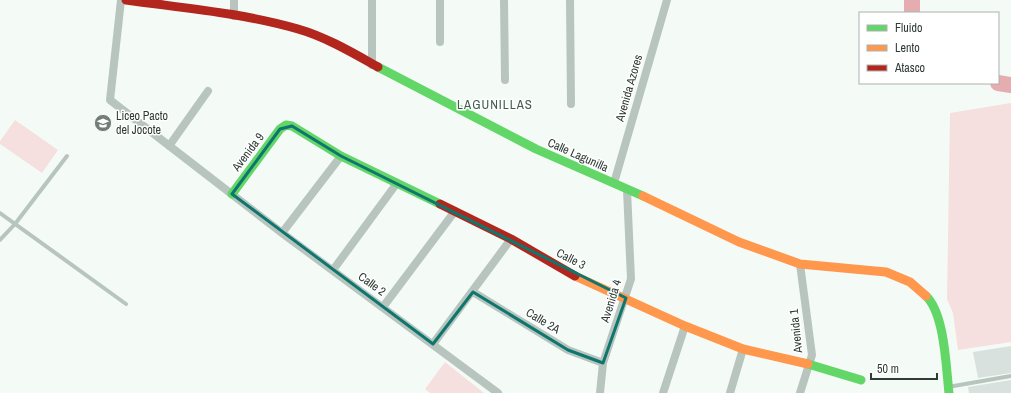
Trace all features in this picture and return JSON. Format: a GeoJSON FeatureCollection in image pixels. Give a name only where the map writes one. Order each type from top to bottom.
{"type":"FeatureCollection","features":[{"type":"Feature","properties":{"kind":"street","name":"Calle 2"},"geometry":{"type":"LineString","coordinates":[[121,0],[110,100],[282,233],[498,393]]}},
{"type":"Feature","properties":{"kind":"street","name":"Calle Lagunilla"},"geometry":{"type":"LineString","coordinates":[[126,0],[234,16],[299,29],[343,48],[372,65],[536,149],[739,242],[800,264],[886,272],[910,282],[920,290],[932,305],[940,325],[948,390]]}},
{"type":"Feature","properties":{"kind":"street"},"geometry":{"type":"LineString","coordinates":[[234,0],[234,16]]}},
{"type":"Feature","properties":{"kind":"street"},"geometry":{"type":"LineString","coordinates":[[372,0],[372,65]]}},
{"type":"Feature","properties":{"kind":"street"},"geometry":{"type":"LineString","coordinates":[[440,0],[440,42]]}},
{"type":"Feature","properties":{"kind":"street"},"geometry":{"type":"LineString","coordinates":[[504,0],[505,80]]}},
{"type":"Feature","properties":{"kind":"street"},"geometry":{"type":"LineString","coordinates":[[570,0],[571,104]]}},
{"type":"Feature","properties":{"kind":"street","name":"Avenida Azores"},"geometry":{"type":"LineString","coordinates":[[614,184],[667,0]]}},
{"type":"Feature","properties":{"kind":"street"},"geometry":{"type":"LineString","coordinates":[[169,146],[208,91]]}},
{"type":"Feature","properties":{"kind":"street","name":"Calle 3"},"geometry":{"type":"LineString","coordinates":[[286,125],[292,126],[340,156],[511,239],[566,271],[685,326],[743,349],[809,364],[860,380]]}},
{"type":"Feature","properties":{"kind":"street","name":"Avenida 9"},"geometry":{"type":"LineString","coordinates":[[232,194],[280,129],[286,125]]}},
{"type":"Feature","properties":{"kind":"street"},"geometry":{"type":"LineString","coordinates":[[282,233],[340,156]]}},
{"type":"Feature","properties":{"kind":"street"},"geometry":{"type":"LineString","coordinates":[[333,270],[397,183]]}},
{"type":"Feature","properties":{"kind":"street","name":"Avenida 4"},"geometry":{"type":"LineString","coordinates":[[600,393],[603,363],[626,298],[631,279],[627,190]]}},
{"type":"Feature","properties":{"kind":"street"},"geometry":{"type":"LineString","coordinates":[[383,307],[455,211]]}},
{"type":"Feature","properties":{"kind":"street"},"geometry":{"type":"LineString","coordinates":[[433,344],[511,239]]}},
{"type":"Feature","properties":{"kind":"street","name":"Avenida 1"},"geometry":{"type":"LineString","coordinates":[[800,264],[812,355],[800,393]]}},
{"type":"Feature","properties":{"kind":"street","name":"Calle 2A"},"geometry":{"type":"LineString","coordinates":[[472,292],[568,350],[603,363]]}},
{"type":"Feature","properties":{"kind":"street"},"geometry":{"type":"LineString","coordinates":[[663,393],[685,326]]}},
{"type":"Feature","properties":{"kind":"street"},"geometry":{"type":"LineString","coordinates":[[730,393],[743,349]]}},
{"type":"Feature","properties":{"kind":"lane"},"geometry":{"type":"LineString","coordinates":[[0,240],[15,224],[67,156]]}},
{"type":"Feature","properties":{"kind":"lane"},"geometry":{"type":"LineString","coordinates":[[0,213],[126,304]]}},
{"type":"Feature","properties":{"kind":"lane"},"geometry":{"type":"LineString","coordinates":[[948,390],[1011,376]]}},
{"type":"Feature","properties":{"kind":"highlighted area"},"geometry":{"type":"Polygon","coordinates":[[[292,126],[341,156],[626,298],[603,363],[568,350],[473,292],[433,344],[232,194],[280,129],[292,126]]]}},
{"type":"Feature","properties":{"kind":"shaded area"},"geometry":{"type":"Polygon","coordinates":[[[1011,103],[1011,342],[958,350],[953,313],[947,299],[950,113],[1011,103]]]}},
{"type":"Feature","properties":{"kind":"shaded area"},"geometry":{"type":"Polygon","coordinates":[[[15,120],[58,150],[42,173],[0,144],[0,141],[15,120]]]}},
{"type":"Feature","properties":{"kind":"shaded area"},"geometry":{"type":"Polygon","coordinates":[[[445,362],[484,393],[430,393],[425,389],[445,362]]]}},
{"type":"Feature","properties":{"kind":"building"},"geometry":{"type":"Polygon","coordinates":[[[1011,346],[1011,373],[978,378],[973,352],[1011,346]]]}},
{"type":"Feature","properties":{"kind":"building"},"geometry":{"type":"Polygon","coordinates":[[[1011,380],[1011,393],[969,393],[968,387],[1011,380]]]}},
{"type":"Feature","properties":{"kind":"waterway"},"geometry":{"type":"LineString","coordinates":[[912,0],[912,12]]}},
{"type":"Feature","properties":{"kind":"waterway"},"geometry":{"type":"LineString","coordinates":[[999,83],[1011,85]]}},
{"type":"Feature","properties":{"kind":"traffic: fast"},"geometry":{"type":"LineString","coordinates":[[378,67],[536,149],[643,196]]}},
{"type":"Feature","properties":{"kind":"traffic: fast"},"geometry":{"type":"LineString","coordinates":[[232,194],[280,129],[286,125],[292,126],[341,156],[440,204]]}},
{"type":"Feature","properties":{"kind":"traffic: fast"},"geometry":{"type":"LineString","coordinates":[[926,296],[932,304],[941,328],[944,342],[949,393]]}},
{"type":"Feature","properties":{"kind":"traffic: fast"},"geometry":{"type":"LineString","coordinates":[[808,364],[861,380]]}},
{"type":"Feature","properties":{"kind":"traffic: slow"},"geometry":{"type":"LineString","coordinates":[[643,196],[739,242],[800,264],[886,272],[910,282],[926,296]]}},
{"type":"Feature","properties":{"kind":"traffic: slow"},"geometry":{"type":"LineString","coordinates":[[575,276],[685,326],[743,349],[808,364]]}},
{"type":"Feature","properties":{"kind":"traffic: jam"},"geometry":{"type":"LineString","coordinates":[[126,0],[191,8],[277,23],[308,32],[329,41],[378,67]]}},
{"type":"Feature","properties":{"kind":"traffic: jam"},"geometry":{"type":"LineString","coordinates":[[440,204],[511,239],[575,276]]}},
{"type":"Feature","properties":{"kind":"place","name":"Liceo Pacto del Jocote"},"geometry":{"type":"Point","coordinates":[103,123]}},
{"type":"Feature","properties":{"kind":"district","name":"LAGUNILLAS"},"geometry":{"type":"Point","coordinates":[495,104]}}]}
